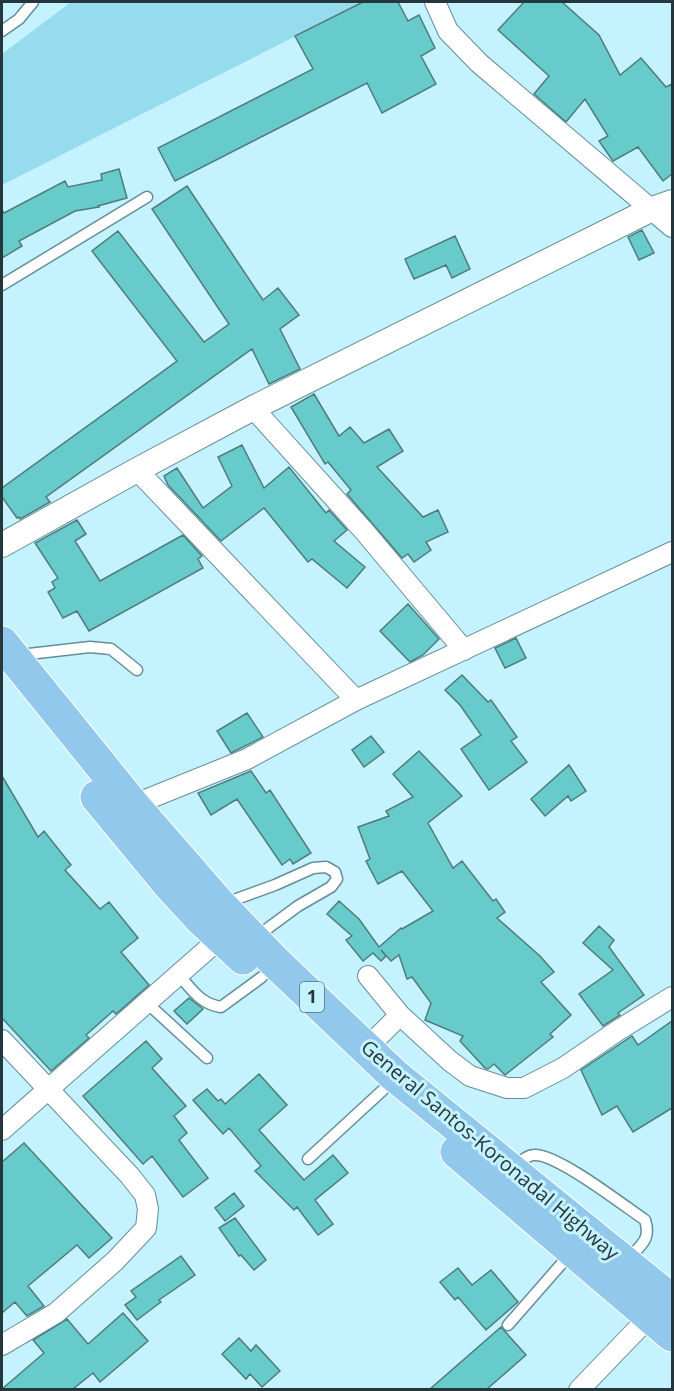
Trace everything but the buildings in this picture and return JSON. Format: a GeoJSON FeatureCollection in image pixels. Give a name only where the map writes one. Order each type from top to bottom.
{"type":"FeatureCollection","features":[{"type":"Feature","properties":{"kind":"highway","name":"General Santos-Koronadal Highway"},"geometry":{"type":"LineString","coordinates":[[5,659],[133,805],[233,925],[394,1075],[512,1169],[582,1241],[665,1318]]}},
{"type":"Feature","properties":{"kind":"highway","name":"General Santos-Koronadal Highway"},"geometry":{"type":"LineString","coordinates":[[5,659],[168,884],[202,920],[233,925]]}},
{"type":"Feature","properties":{"kind":"highway","name":"General Santos-Koronadal Highway"},"geometry":{"type":"LineString","coordinates":[[233,925],[262,977],[383,1090],[496,1187],[582,1241],[625,1263],[665,1318]]}},
{"type":"Feature","properties":{"kind":"street"},"geometry":{"type":"LineString","coordinates":[[435,2],[448,31],[479,63],[662,206],[672,227]]}},
{"type":"Feature","properties":{"kind":"street"},"geometry":{"type":"LineString","coordinates":[[2,545],[253,408],[662,206]]}},
{"type":"Feature","properties":{"kind":"street"},"geometry":{"type":"LineString","coordinates":[[253,408],[364,531],[464,650]]}},
{"type":"Feature","properties":{"kind":"street"},"geometry":{"type":"LineString","coordinates":[[136,470],[356,700]]}},
{"type":"Feature","properties":{"kind":"street"},"geometry":{"type":"LineString","coordinates":[[133,805],[248,759],[356,700],[672,552]]}},
{"type":"Feature","properties":{"kind":"street"},"geometry":{"type":"LineString","coordinates":[[2,1130],[233,925]]}},
{"type":"Feature","properties":{"kind":"street"},"geometry":{"type":"LineString","coordinates":[[368,976],[400,1015],[450,1061],[470,1076],[507,1088],[524,1088],[563,1068],[672,997]]}},
{"type":"Feature","properties":{"kind":"street"},"geometry":{"type":"LineString","coordinates":[[367,1048],[400,1015]]}},
{"type":"Feature","properties":{"kind":"street"},"geometry":{"type":"LineString","coordinates":[[2,1040],[145,1195],[148,1209],[146,1228],[116,1261],[56,1313],[2,1345]]}},
{"type":"Feature","properties":{"kind":"street"},"geometry":{"type":"LineString","coordinates":[[579,1389],[665,1318]]}},
{"type":"Feature","properties":{"kind":"lane"},"geometry":{"type":"LineString","coordinates":[[2,31],[19,19],[33,2]]}},
{"type":"Feature","properties":{"kind":"lane"},"geometry":{"type":"LineString","coordinates":[[2,285],[147,197]]}},
{"type":"Feature","properties":{"kind":"lane"},"geometry":{"type":"LineString","coordinates":[[5,659],[90,647],[111,649],[137,670]]}},
{"type":"Feature","properties":{"kind":"lane"},"geometry":{"type":"LineString","coordinates":[[326,867],[335,872],[337,879],[331,887],[298,906],[233,925],[275,885],[313,868],[326,867]]}},
{"type":"Feature","properties":{"kind":"lane"},"geometry":{"type":"LineString","coordinates":[[179,975],[200,999],[213,1006],[221,1006],[262,977]]}},
{"type":"Feature","properties":{"kind":"lane"},"geometry":{"type":"LineString","coordinates":[[147,1003],[207,1058]]}},
{"type":"Feature","properties":{"kind":"lane"},"geometry":{"type":"LineString","coordinates":[[308,1159],[383,1090]]}},
{"type":"Feature","properties":{"kind":"lane"},"geometry":{"type":"LineString","coordinates":[[512,1169],[530,1155],[542,1155],[563,1165],[645,1220],[647,1237],[625,1263]]}},
{"type":"Feature","properties":{"kind":"lane"},"geometry":{"type":"LineString","coordinates":[[508,1325],[582,1241]]}},
{"type":"Feature","properties":{"kind":"shaded area"},"geometry":{"type":"Polygon","coordinates":[[[71,2],[363,2],[2,185],[2,54],[71,2]]]}}]}
